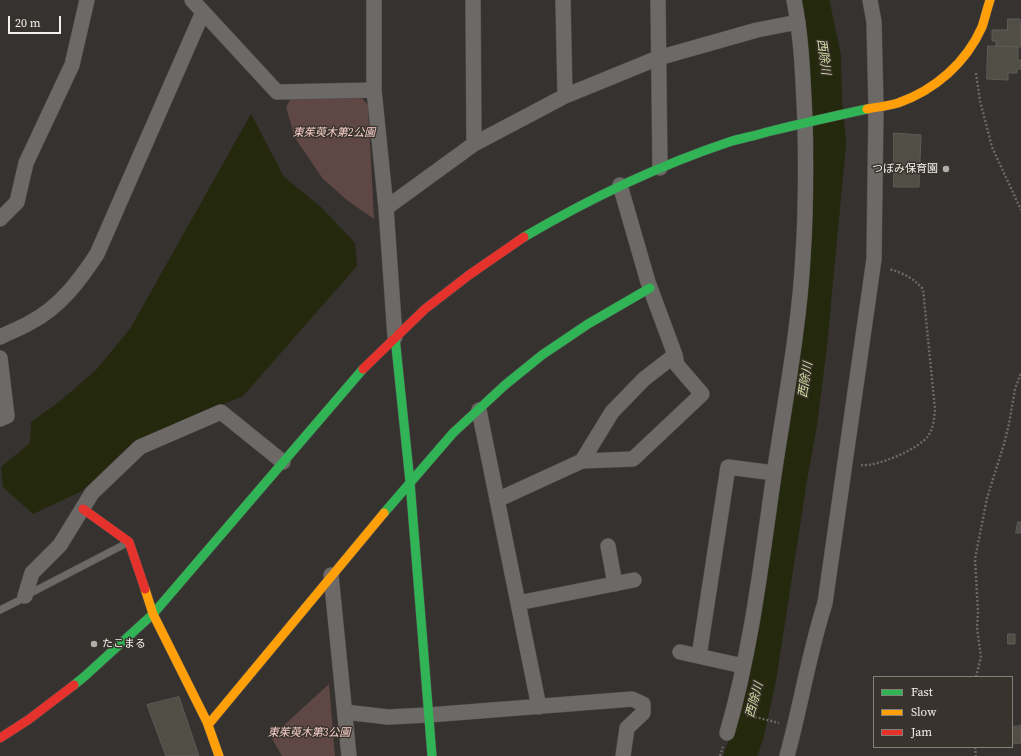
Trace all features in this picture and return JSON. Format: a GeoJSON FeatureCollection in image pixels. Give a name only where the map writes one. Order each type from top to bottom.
{"type":"FeatureCollection","features":[{"type":"Feature","properties":{"kind":"street"},"geometry":{"type":"LineString","coordinates":[[0,219],[17,202],[26,163],[72,64],[87,0]]}},
{"type":"Feature","properties":{"kind":"street"},"geometry":{"type":"LineString","coordinates":[[192,0],[277,92],[374,90]]}},
{"type":"Feature","properties":{"kind":"street"},"geometry":{"type":"LineString","coordinates":[[374,0],[374,90],[386,208],[395,338],[410,482],[432,756]]}},
{"type":"Feature","properties":{"kind":"street"},"geometry":{"type":"LineString","coordinates":[[473,0],[474,144]]}},
{"type":"Feature","properties":{"kind":"street"},"geometry":{"type":"LineString","coordinates":[[563,0],[565,96]]}},
{"type":"Feature","properties":{"kind":"street"},"geometry":{"type":"LineString","coordinates":[[658,0],[660,168]]}},
{"type":"Feature","properties":{"kind":"street"},"geometry":{"type":"LineString","coordinates":[[727,733],[753,616],[796,329],[803,257],[806,148],[810,121],[794,0]]}},
{"type":"Feature","properties":{"kind":"street"},"geometry":{"type":"LineString","coordinates":[[787,756],[817,629],[825,603],[873,265],[874,22],[870,0]]}},
{"type":"Feature","properties":{"kind":"street"},"geometry":{"type":"LineString","coordinates":[[0,738],[28,720],[85,676],[154,614],[370,362],[424,309],[469,274],[511,245],[553,220],[620,185],[660,168],[730,142],[810,121],[897,103],[929,89],[954,69],[972,46],[982,26],[990,0]]}},
{"type":"Feature","properties":{"kind":"street"},"geometry":{"type":"LineString","coordinates":[[0,337],[32,322],[56,305],[81,279],[97,254],[203,12]]}},
{"type":"Feature","properties":{"kind":"street"},"geometry":{"type":"LineString","coordinates":[[386,208],[474,144],[565,96],[658,58],[757,30],[798,22]]}},
{"type":"Feature","properties":{"kind":"street"},"geometry":{"type":"LineString","coordinates":[[497,500],[582,461],[633,459],[702,394],[677,365],[675,355],[650,288],[620,185]]}},
{"type":"Feature","properties":{"kind":"street"},"geometry":{"type":"LineString","coordinates":[[208,726],[331,575],[453,433],[505,385],[542,355],[588,324],[650,288]]}},
{"type":"Feature","properties":{"kind":"street"},"geometry":{"type":"LineString","coordinates":[[582,461],[612,412],[644,379],[675,355]]}},
{"type":"Feature","properties":{"kind":"street"},"geometry":{"type":"LineString","coordinates":[[0,358],[7,416],[0,419]]}},
{"type":"Feature","properties":{"kind":"street"},"geometry":{"type":"LineString","coordinates":[[479,410],[539,707]]}},
{"type":"Feature","properties":{"kind":"street"},"geometry":{"type":"LineString","coordinates":[[25,596],[32,573],[60,545],[92,493],[140,447],[221,412],[283,462]]}},
{"type":"Feature","properties":{"kind":"street"},"geometry":{"type":"LineString","coordinates":[[700,656],[728,467],[774,473]]}},
{"type":"Feature","properties":{"kind":"street"},"geometry":{"type":"LineString","coordinates":[[83,509],[129,542],[154,614],[208,726],[220,756]]}},
{"type":"Feature","properties":{"kind":"street"},"geometry":{"type":"LineString","coordinates":[[608,546],[615,584]]}},
{"type":"Feature","properties":{"kind":"street"},"geometry":{"type":"LineString","coordinates":[[331,575],[349,756]]}},
{"type":"Feature","properties":{"kind":"street"},"geometry":{"type":"LineString","coordinates":[[518,603],[634,580]]}},
{"type":"Feature","properties":{"kind":"street"},"geometry":{"type":"LineString","coordinates":[[680,652],[742,666]]}},
{"type":"Feature","properties":{"kind":"street"},"geometry":{"type":"LineString","coordinates":[[345,712],[388,717],[632,700],[643,704],[643,713],[627,728],[623,756]]}},
{"type":"Feature","properties":{"kind":"lane"},"geometry":{"type":"LineString","coordinates":[[0,610],[129,542]]}},
{"type":"Feature","properties":{"kind":"path"},"geometry":{"type":"LineString","coordinates":[[964,56],[975,63],[980,101],[992,147],[1021,210]]}},
{"type":"Feature","properties":{"kind":"path"},"geometry":{"type":"LineString","coordinates":[[844,463],[864,466],[871,465],[910,451],[921,444],[929,435],[934,423],[935,409],[923,289],[916,281],[902,273],[873,265]]}},
{"type":"Feature","properties":{"kind":"path"},"geometry":{"type":"LineString","coordinates":[[976,676],[981,657],[977,628],[978,612],[976,559],[987,498],[1004,444],[1015,389],[1021,374]]}},
{"type":"Feature","properties":{"kind":"path"},"geometry":{"type":"LineString","coordinates":[[743,714],[780,724]]}},
{"type":"Feature","properties":{"kind":"green space","name":"東茱萸木第2公園"},"geometry":{"type":"Polygon","coordinates":[[[292,97],[361,97],[368,105],[374,219],[348,201],[323,179],[295,138],[286,107],[292,97]]]}},
{"type":"Feature","properties":{"kind":"green space","name":"東茱萸木第3公園"},"geometry":{"type":"Polygon","coordinates":[[[329,684],[335,756],[282,756],[271,737],[329,684]]]}},
{"type":"Feature","properties":{"kind":"shaded area"},"geometry":{"type":"Polygon","coordinates":[[[251,114],[284,177],[322,208],[355,243],[357,266],[243,396],[134,441],[82,491],[33,514],[3,487],[1,467],[30,443],[31,422],[59,402],[96,370],[130,329],[251,114]]]}},
{"type":"Feature","properties":{"kind":"building"},"geometry":{"type":"Polygon","coordinates":[[[1008,19],[1020,19],[1021,47],[996,46],[996,41],[992,41],[992,30],[1007,30],[1008,19]]]}},
{"type":"Feature","properties":{"kind":"building"},"geometry":{"type":"Polygon","coordinates":[[[988,46],[1018,47],[1018,60],[1021,60],[1021,69],[1017,69],[1017,73],[1008,73],[1008,80],[987,79],[988,46]]]}},
{"type":"Feature","properties":{"kind":"building"},"geometry":{"type":"Polygon","coordinates":[[[894,133],[921,135],[919,187],[894,187],[894,133]]]}},
{"type":"Feature","properties":{"kind":"building"},"geometry":{"type":"Polygon","coordinates":[[[1018,522],[1021,522],[1021,533],[1016,533],[1018,522]]]}},
{"type":"Feature","properties":{"kind":"building"},"geometry":{"type":"Polygon","coordinates":[[[1008,634],[1015,634],[1015,644],[1008,644],[1008,634]]]}},
{"type":"Feature","properties":{"kind":"building"},"geometry":{"type":"Polygon","coordinates":[[[179,697],[199,756],[166,756],[147,705],[179,697]]]}},
{"type":"Feature","properties":{"kind":"building"},"geometry":{"type":"Polygon","coordinates":[[[1021,726],[1021,743],[1013,744],[1013,727],[1021,726]]]}},
{"type":"Feature","properties":{"kind":"waterway","name":"西除川"},"geometry":{"type":"LineString","coordinates":[[740,756],[748,734],[760,679],[801,424],[811,345],[830,143],[826,98],[825,57],[813,0]]}},
{"type":"Feature","properties":{"kind":"traffic: fast"},"geometry":{"type":"LineString","coordinates":[[524,237],[624,184],[702,151],[738,139],[867,109]]}},
{"type":"Feature","properties":{"kind":"traffic: fast"},"geometry":{"type":"LineString","coordinates":[[384,513],[453,433],[505,385],[542,355],[588,324],[650,288]]}},
{"type":"Feature","properties":{"kind":"traffic: fast"},"geometry":{"type":"LineString","coordinates":[[395,337],[410,482],[432,756]]}},
{"type":"Feature","properties":{"kind":"traffic: fast"},"geometry":{"type":"LineString","coordinates":[[74,685],[153,614],[363,369]]}},
{"type":"Feature","properties":{"kind":"traffic: slow"},"geometry":{"type":"LineString","coordinates":[[867,109],[898,103],[912,97],[937,83],[948,74],[975,40],[982,27],[990,0]]}},
{"type":"Feature","properties":{"kind":"traffic: slow"},"geometry":{"type":"LineString","coordinates":[[208,725],[384,513]]}},
{"type":"Feature","properties":{"kind":"traffic: slow"},"geometry":{"type":"LineString","coordinates":[[145,589],[153,614],[207,722],[219,756]]}},
{"type":"Feature","properties":{"kind":"traffic: jam"},"geometry":{"type":"LineString","coordinates":[[363,369],[425,309],[469,275],[524,237]]}},
{"type":"Feature","properties":{"kind":"traffic: jam"},"geometry":{"type":"LineString","coordinates":[[83,509],[129,542],[145,589]]}},
{"type":"Feature","properties":{"kind":"traffic: jam"},"geometry":{"type":"LineString","coordinates":[[0,738],[28,720],[74,685]]}},
{"type":"Feature","properties":{"kind":"place","name":"つぼみ保育園"},"geometry":{"type":"Point","coordinates":[946,169]}},
{"type":"Feature","properties":{"kind":"place","name":"たこまる"},"geometry":{"type":"Point","coordinates":[94,644]}}]}
